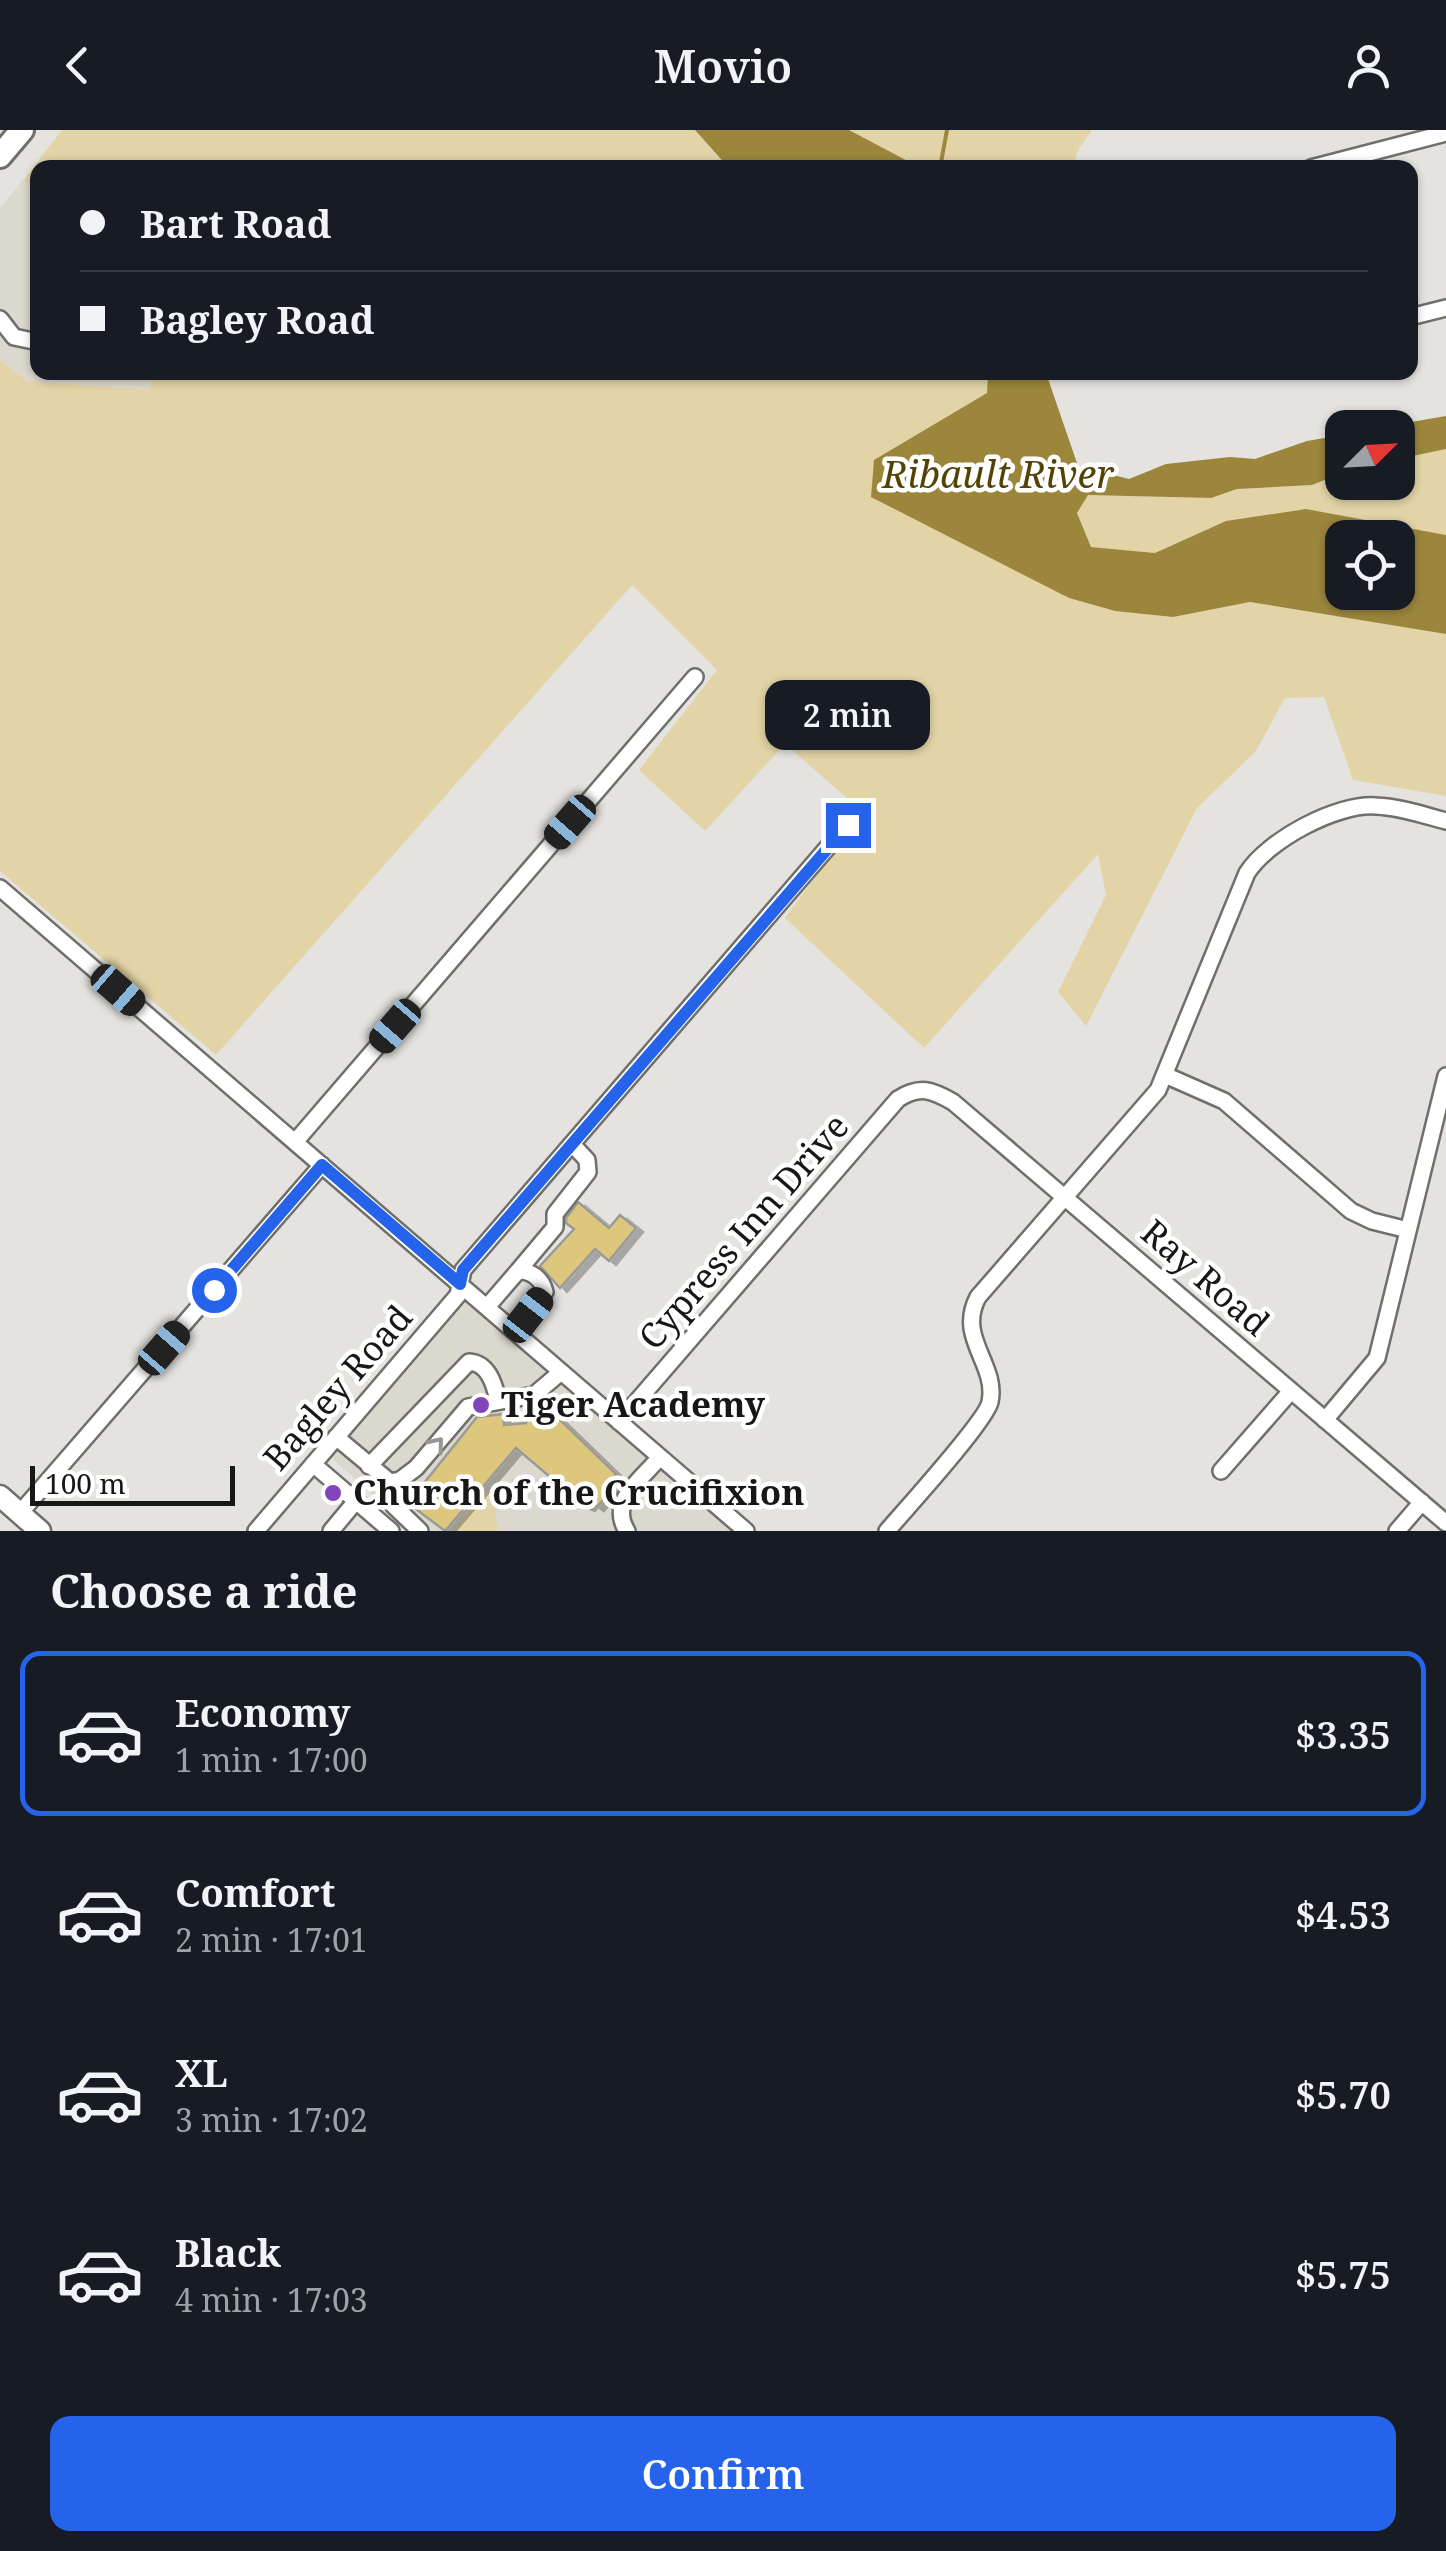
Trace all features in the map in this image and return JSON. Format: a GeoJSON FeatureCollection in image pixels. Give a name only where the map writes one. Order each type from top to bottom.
{"type":"FeatureCollection","features":[{"type":"Feature","properties":{"kind":"highway"},"geometry":{"type":"LineString","coordinates":[[0,156],[22,130]]}},
{"type":"Feature","properties":{"kind":"main road"},"geometry":{"type":"LineString","coordinates":[[0,1496],[40,1531]]}},
{"type":"Feature","properties":{"kind":"street"},"geometry":{"type":"LineString","coordinates":[[1342,160],[1446,133]]}},
{"type":"Feature","properties":{"kind":"street"},"geometry":{"type":"LineString","coordinates":[[1418,315],[1446,308]]}},
{"type":"Feature","properties":{"kind":"street"},"geometry":{"type":"LineString","coordinates":[[0,320],[14,337],[30,340]]}},
{"type":"Feature","properties":{"kind":"street"},"geometry":{"type":"LineString","coordinates":[[295,1142],[695,677]]}},
{"type":"Feature","properties":{"kind":"street"},"geometry":{"type":"LineString","coordinates":[[887,1531],[988,1410],[990,1384],[972,1332],[973,1307],[978,1297],[1158,1090],[1256,858],[1282,838],[1358,806],[1400,809],[1446,821]]}},
{"type":"Feature","properties":{"kind":"street","name":"Bagley Road"},"geometry":{"type":"LineString","coordinates":[[256,1531],[458,1295],[463,1270],[848,825]]}},
{"type":"Feature","properties":{"kind":"street"},"geometry":{"type":"LineString","coordinates":[[0,888],[739,1529]]}},
{"type":"Feature","properties":{"kind":"street"},"geometry":{"type":"LineString","coordinates":[[1165,1075],[1224,1101],[1351,1211],[1372,1222],[1408,1230]]}},
{"type":"Feature","properties":{"kind":"street"},"geometry":{"type":"LineString","coordinates":[[1325,1420],[1377,1358],[1446,1076]]}},
{"type":"Feature","properties":{"kind":"street","name":"Ray Road"},"geometry":{"type":"LineString","coordinates":[[920,1088],[953,1102],[1446,1523]]}},
{"type":"Feature","properties":{"kind":"street","name":"Cypress Inn Drive"},"geometry":{"type":"LineString","coordinates":[[619,1422],[898,1099],[920,1088]]}},
{"type":"Feature","properties":{"kind":"street"},"geometry":{"type":"LineString","coordinates":[[487,1307],[555,1226],[555,1214],[588,1172],[587,1160],[573,1146]]}},
{"type":"Feature","properties":{"kind":"street"},"geometry":{"type":"LineString","coordinates":[[20,1513],[322,1165]]}},
{"type":"Feature","properties":{"kind":"street"},"geometry":{"type":"LineString","coordinates":[[516,1332],[544,1292],[533,1275],[518,1271]]}},
{"type":"Feature","properties":{"kind":"street"},"geometry":{"type":"LineString","coordinates":[[370,1466],[469,1362],[487,1371],[498,1400]]}},
{"type":"Feature","properties":{"kind":"street"},"geometry":{"type":"LineString","coordinates":[[390,1482],[416,1468],[468,1406],[534,1395],[561,1372]]}},
{"type":"Feature","properties":{"kind":"street"},"geometry":{"type":"LineString","coordinates":[[1221,1472],[1291,1392]]}},
{"type":"Feature","properties":{"kind":"street"},"geometry":{"type":"LineString","coordinates":[[336,1437],[390,1482],[392,1505],[420,1531]]}},
{"type":"Feature","properties":{"kind":"street"},"geometry":{"type":"LineString","coordinates":[[627,1531],[620,1516],[623,1501],[660,1457]]}},
{"type":"Feature","properties":{"kind":"street"},"geometry":{"type":"LineString","coordinates":[[313,1464],[391,1531]]}},
{"type":"Feature","properties":{"kind":"street"},"geometry":{"type":"LineString","coordinates":[[331,1531],[356,1502]]}},
{"type":"Feature","properties":{"kind":"street"},"geometry":{"type":"LineString","coordinates":[[1396,1531],[1422,1502]]}},
{"type":"Feature","properties":{"kind":"shaded area"},"geometry":{"type":"Polygon","coordinates":[[[62,130],[695,130],[722,160],[39,160],[62,130]]]}},
{"type":"Feature","properties":{"kind":"shaded area"},"geometry":{"type":"Polygon","coordinates":[[[849,130],[1092,130],[1075,160],[906,160],[849,130]]]}},
{"type":"Feature","properties":{"kind":"shaded area"},"geometry":{"type":"Polygon","coordinates":[[[24,179],[30,187],[30,380],[152,380],[150,390],[27,381],[0,360],[0,208],[24,179]]]}},
{"type":"Feature","properties":{"kind":"shaded area"},"geometry":{"type":"Polygon","coordinates":[[[0,360],[27,381],[150,390],[152,380],[988,380],[987,393],[874,460],[1068,598],[1115,611],[1173,617],[1250,602],[1446,634],[1446,796],[1353,780],[1324,697],[1285,698],[1256,751],[1197,808],[1086,1026],[1058,992],[1106,895],[1098,854],[924,1048],[785,918],[863,812],[785,744],[705,831],[639,770],[717,670],[632,585],[216,1055],[0,871],[0,360]]]}},
{"type":"Feature","properties":{"kind":"shaded area"},"geometry":{"type":"Polygon","coordinates":[[[1446,449],[1446,535],[1415,529],[1415,520],[1365,520],[1306,509],[1226,521],[1155,553],[1091,547],[1077,513],[1088,495],[1211,498],[1237,489],[1312,485],[1325,480],[1325,500],[1415,500],[1415,455],[1446,449]]]}},
{"type":"Feature","properties":{"kind":"shaded area","name":"Tiger Academy"},"geometry":{"type":"Polygon","coordinates":[[[465,1297],[737,1531],[415,1531],[328,1455],[465,1297]]]}},
{"type":"Feature","properties":{"kind":"shaded area"},"geometry":{"type":"Polygon","coordinates":[[[489,1493],[495,1499],[497,1531],[453,1531],[482,1496],[489,1493]]]}},
{"type":"Feature","properties":{"kind":"water"},"geometry":{"type":"Polygon","coordinates":[[[695,130],[849,130],[906,160],[722,160],[695,130]]]}},
{"type":"Feature","properties":{"kind":"water","name":"Ribault River"},"geometry":{"type":"Polygon","coordinates":[[[988,380],[1048,380],[1078,466],[1129,479],[1166,464],[1230,457],[1255,459],[1325,438],[1325,480],[1312,485],[1237,489],[1211,498],[1088,495],[1077,513],[1091,547],[1155,553],[1226,521],[1306,509],[1365,520],[1325,520],[1325,610],[1415,610],[1415,529],[1446,535],[1446,634],[1250,602],[1173,617],[1115,611],[1069,598],[871,497],[874,460],[987,393],[988,380]]]}},
{"type":"Feature","properties":{"kind":"water"},"geometry":{"type":"Polygon","coordinates":[[[1446,416],[1446,449],[1415,455],[1415,421],[1446,416]]]}},
{"type":"Feature","properties":{"kind":"building"},"geometry":{"type":"Polygon","coordinates":[[[578,1202],[609,1228],[620,1215],[636,1228],[609,1261],[595,1249],[560,1288],[540,1266],[574,1229],[566,1218],[578,1202]]]}},
{"type":"Feature","properties":{"kind":"building"},"geometry":{"type":"Polygon","coordinates":[[[550,1410],[616,1474],[613,1478],[618,1482],[597,1507],[591,1503],[588,1507],[583,1505],[516,1448],[445,1531],[408,1503],[477,1417],[503,1414],[504,1425],[526,1423],[526,1412],[550,1410]]]}},
{"type":"Feature","properties":{"kind":"waterway"},"geometry":{"type":"LineString","coordinates":[[941,160],[947,130]]}},
{"type":"Feature","properties":{"kind":"place","name":"Tiger Academy"},"geometry":{"type":"Point","coordinates":[481,1405]}},
{"type":"Feature","properties":{"kind":"place","name":"Church of the Crucifixion"},"geometry":{"type":"Point","coordinates":[333,1493]}},
{"type":"Feature","properties":{"kind":"route"},"geometry":{"type":"LineString","coordinates":[[214,1290],[322,1165],[460,1284],[463,1270],[848,825]]}}]}
